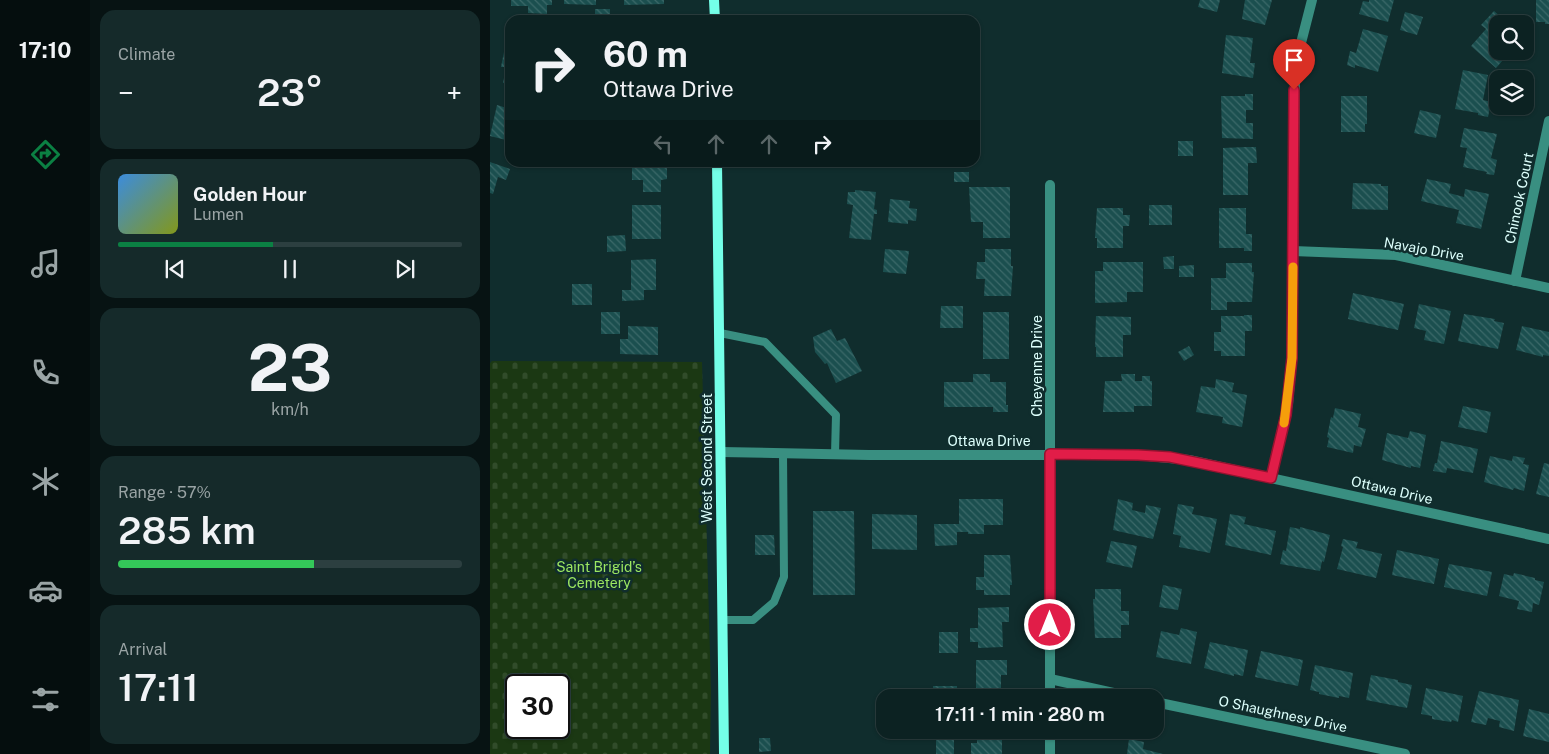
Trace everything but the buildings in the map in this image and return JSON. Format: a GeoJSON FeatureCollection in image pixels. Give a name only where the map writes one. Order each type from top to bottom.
{"type":"FeatureCollection","features":[{"type":"Feature","properties":{"kind":"main road"},"geometry":{"type":"LineString","coordinates":[[714,0],[715,15]]}},
{"type":"Feature","properties":{"kind":"main road","name":"West Second Street"},"geometry":{"type":"LineString","coordinates":[[717,167],[724,754]]}},
{"type":"Feature","properties":{"kind":"street"},"geometry":{"type":"LineString","coordinates":[[1271,478],[1288,404],[1292,358],[1295,76],[1312,0]]}},
{"type":"Feature","properties":{"kind":"street","name":"Chinook Court"},"geometry":{"type":"LineString","coordinates":[[1515,280],[1549,121]]}},
{"type":"Feature","properties":{"kind":"street","name":"Cheyenne Drive"},"geometry":{"type":"LineString","coordinates":[[1050,185],[1050,689]]}},
{"type":"Feature","properties":{"kind":"street","name":"Navajo Drive"},"geometry":{"type":"LineString","coordinates":[[1293,251],[1396,255],[1549,288]]}},
{"type":"Feature","properties":{"kind":"street","name":"Ottawa Drive"},"geometry":{"type":"LineString","coordinates":[[721,452],[1050,454],[1170,457],[1549,539]]}},
{"type":"Feature","properties":{"kind":"street"},"geometry":{"type":"LineString","coordinates":[[1050,680],[1093,689]]}},
{"type":"Feature","properties":{"kind":"street","name":"O Shaughnesy Drive"},"geometry":{"type":"LineString","coordinates":[[1164,704],[1406,754]]}},
{"type":"Feature","properties":{"kind":"street"},"geometry":{"type":"LineString","coordinates":[[1050,739],[1050,754]]}},
{"type":"Feature","properties":{"kind":"lane"},"geometry":{"type":"LineString","coordinates":[[720,334],[765,342],[836,415],[835,454]]}},
{"type":"Feature","properties":{"kind":"lane"},"geometry":{"type":"LineString","coordinates":[[722,620],[753,620],[774,602],[784,577],[783,453]]}},
{"type":"Feature","properties":{"kind":"green space","name":"Saint Brigid’s Cemetery"},"geometry":{"type":"Polygon","coordinates":[[[492,361],[702,362],[711,691],[710,754],[490,754],[490,363],[492,361]]]}},
{"type":"Feature","properties":{"kind":"slow traffic"},"geometry":{"type":"LineString","coordinates":[[1284,423],[1288,404],[1292,358],[1293,267]]}},
{"type":"Feature","properties":{"kind":"route"},"geometry":{"type":"LineString","coordinates":[[1050,625],[1050,454],[1170,457],[1271,478],[1284,427],[1292,358],[1294,90]]}}]}
